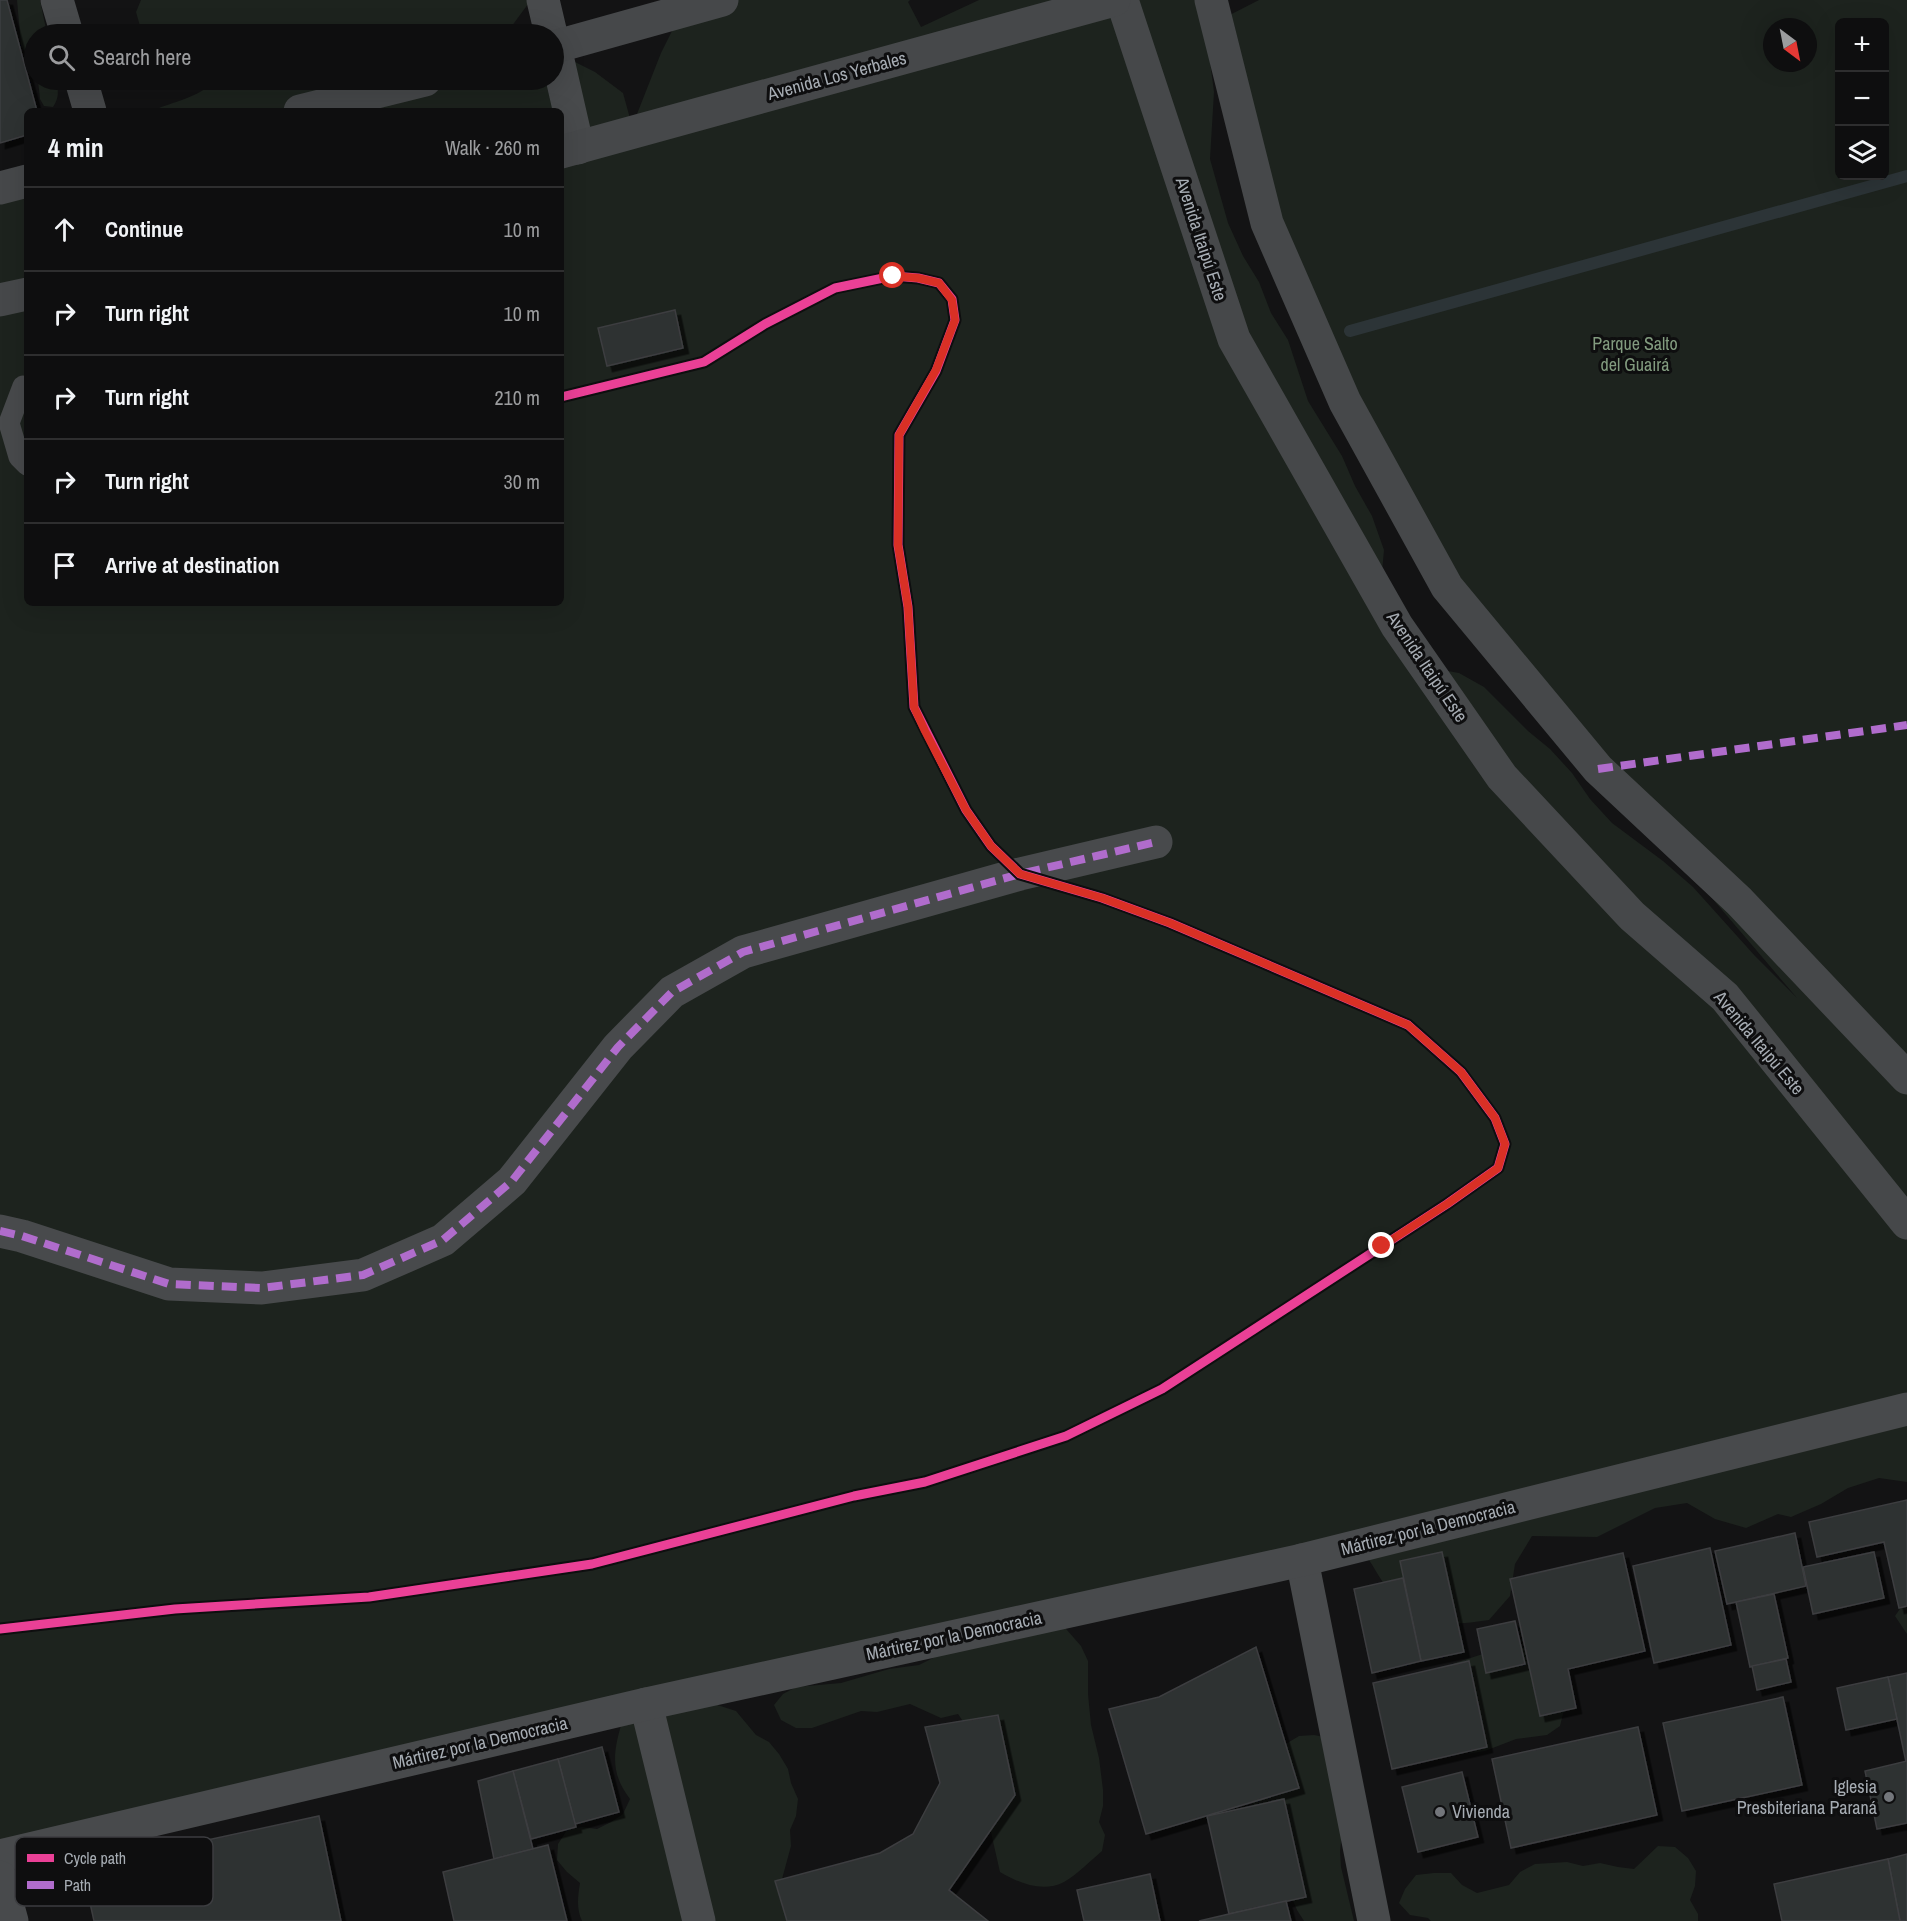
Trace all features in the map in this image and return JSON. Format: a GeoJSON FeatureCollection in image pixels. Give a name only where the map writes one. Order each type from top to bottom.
{"type":"FeatureCollection","features":[{"type":"Feature","properties":{"kind":"street"},"geometry":{"type":"LineString","coordinates":[[57,0],[64,24]]}},
{"type":"Feature","properties":{"kind":"street"},"geometry":{"type":"LineString","coordinates":[[543,0],[549,24]]}},
{"type":"Feature","properties":{"kind":"street"},"geometry":{"type":"LineString","coordinates":[[564,40],[722,0]]}},
{"type":"Feature","properties":{"kind":"street","name":"Avenida Los Yerbales"},"geometry":{"type":"LineString","coordinates":[[570,150],[1114,0]]}},
{"type":"Feature","properties":{"kind":"street","name":"Avenida Itaipú Este"},"geometry":{"type":"LineString","coordinates":[[1122,0],[1234,339],[1397,626],[1502,777],[1632,916],[1725,997],[1907,1223]]}},
{"type":"Feature","properties":{"kind":"street"},"geometry":{"type":"LineString","coordinates":[[1211,0],[1267,223],[1345,402],[1447,587],[1598,769],[1739,901],[1907,1078]]}},
{"type":"Feature","properties":{"kind":"street"},"geometry":{"type":"LineString","coordinates":[[84,90],[89,108]]}},
{"type":"Feature","properties":{"kind":"street"},"geometry":{"type":"LineString","coordinates":[[312,108],[385,90]]}},
{"type":"Feature","properties":{"kind":"street"},"geometry":{"type":"LineString","coordinates":[[560,90],[563,108]]}},
{"type":"Feature","properties":{"kind":"street"},"geometry":{"type":"LineString","coordinates":[[564,112],[570,150]]}},
{"type":"Feature","properties":{"kind":"street"},"geometry":{"type":"LineString","coordinates":[[0,188],[24,182]]}},
{"type":"Feature","properties":{"kind":"street"},"geometry":{"type":"LineString","coordinates":[[0,300],[24,295]]}},
{"type":"Feature","properties":{"kind":"street"},"geometry":{"type":"LineString","coordinates":[[0,1232],[22,1236],[169,1284],[262,1288],[363,1275],[443,1240],[512,1182],[618,1047],[672,992],[743,952],[1020,874],[1156,842]]}},
{"type":"Feature","properties":{"kind":"street","name":"Mártirez por la Democracia"},"geometry":{"type":"LineString","coordinates":[[81,1837],[646,1704],[1302,1560],[1907,1409]]}},
{"type":"Feature","properties":{"kind":"street"},"geometry":{"type":"LineString","coordinates":[[1302,1560],[1374,1921]]}},
{"type":"Feature","properties":{"kind":"street"},"geometry":{"type":"LineString","coordinates":[[646,1704],[699,1921]]}},
{"type":"Feature","properties":{"kind":"street","name":"Mártirez por la Democracia"},"geometry":{"type":"LineString","coordinates":[[0,1856],[15,1852]]}},
{"type":"Feature","properties":{"kind":"street"},"geometry":{"type":"LineString","coordinates":[[0,1877],[12,1921]]}},
{"type":"Feature","properties":{"kind":"lane"},"geometry":{"type":"LineString","coordinates":[[23,386],[9,423],[19,457],[24,462]]}},
{"type":"Feature","properties":{"kind":"green space"},"geometry":{"type":"Polygon","coordinates":[[[17,0],[40,0],[45,24],[24,24],[24,51],[21,45],[17,0]]]}},
{"type":"Feature","properties":{"kind":"green space"},"geometry":{"type":"Polygon","coordinates":[[[141,0],[531,0],[513,24],[139,24],[136,12],[141,0]]]}},
{"type":"Feature","properties":{"kind":"green space","name":"Parque Salto del Guairá"},"geometry":{"type":"Polygon","coordinates":[[[699,0],[910,0],[908,2],[921,27],[979,0],[1195,0],[1205,23],[1214,92],[1210,159],[1228,223],[1243,256],[1259,282],[1271,313],[1288,340],[1308,401],[1342,456],[1372,516],[1384,550],[1381,583],[1426,667],[1459,673],[1484,687],[1528,731],[1550,749],[1612,823],[1663,861],[1693,887],[1755,956],[1797,998],[1447,587],[1267,223],[1216,22],[1259,0],[1907,0],[1907,1482],[1879,1478],[1848,1488],[1821,1504],[1791,1517],[1778,1514],[1746,1528],[1715,1519],[1687,1503],[1655,1508],[1597,1537],[1532,1536],[1515,1564],[1510,1596],[1489,1620],[1454,1624],[1432,1621],[1411,1613],[1393,1597],[1369,1560],[1060,1622],[1081,1646],[1088,1661],[1091,1725],[1099,1758],[1103,1790],[1103,1806],[1099,1822],[1105,1835],[1102,1851],[1064,1882],[1048,1887],[1039,1887],[1015,1880],[1000,1872],[967,1727],[958,1714],[941,1718],[910,1704],[877,1712],[861,1711],[812,1728],[796,1728],[781,1720],[774,1705],[783,1694],[796,1687],[841,1683],[889,1669],[919,1665],[935,1657],[705,1701],[736,1711],[756,1735],[769,1742],[788,1769],[798,1799],[796,1816],[790,1830],[791,1846],[782,1879],[782,1894],[803,1921],[582,1921],[578,1907],[580,1883],[557,1860],[558,1844],[567,1830],[582,1827],[597,1829],[623,1814],[630,1799],[619,1780],[615,1762],[622,1722],[88,1837],[15,1837],[15,1853],[0,1856],[0,174],[24,177],[24,606],[564,606],[564,108],[159,108],[202,90],[564,90],[564,63],[567,58],[595,72],[623,93],[631,122],[637,114],[661,53],[676,23],[699,0]]]}},
{"type":"Feature","properties":{"kind":"green space"},"geometry":{"type":"Polygon","coordinates":[[[39,90],[58,90],[58,97],[53,107],[44,106],[39,90]]]}},
{"type":"Feature","properties":{"kind":"green space"},"geometry":{"type":"Polygon","coordinates":[[[1907,1498],[1907,1634],[1895,1616],[1902,1606],[1903,1513],[1907,1498]]]}},
{"type":"Feature","properties":{"kind":"green space"},"geometry":{"type":"Polygon","coordinates":[[[1517,1643],[1526,1650],[1532,1664],[1532,1680],[1541,1692],[1564,1710],[1560,1726],[1547,1735],[1516,1739],[1485,1751],[1467,1754],[1486,1747],[1442,1673],[1455,1663],[1517,1643]]]}},
{"type":"Feature","properties":{"kind":"green space"},"geometry":{"type":"Polygon","coordinates":[[[1314,1735],[1329,1738],[1342,1832],[1341,1867],[1354,1921],[1304,1921],[1297,1910],[1254,1810],[1250,1795],[1271,1753],[1299,1736],[1314,1735]]]}},
{"type":"Feature","properties":{"kind":"green space"},"geometry":{"type":"Polygon","coordinates":[[[1658,1846],[1675,1847],[1688,1858],[1696,1871],[1695,1886],[1690,1900],[1698,1914],[1698,1921],[1431,1921],[1428,1918],[1410,1915],[1399,1903],[1405,1889],[1416,1875],[1451,1873],[1462,1885],[1477,1893],[1509,1885],[1520,1872],[1535,1864],[1567,1862],[1583,1866],[1600,1863],[1634,1869],[1658,1846]]]}},
{"type":"Feature","properties":{"kind":"building"},"geometry":{"type":"Polygon","coordinates":[[[0,0],[7,0],[24,63],[24,90],[31,90],[36,108],[24,108],[24,136],[0,143],[0,0]]]}},
{"type":"Feature","properties":{"kind":"building"},"geometry":{"type":"Polygon","coordinates":[[[675,310],[683,348],[607,366],[598,328],[675,310]]]}},
{"type":"Feature","properties":{"kind":"building"},"geometry":{"type":"Polygon","coordinates":[[[1907,1500],[1907,1606],[1899,1608],[1884,1542],[1817,1557],[1809,1522],[1907,1500]]]}},
{"type":"Feature","properties":{"kind":"building"},"geometry":{"type":"Polygon","coordinates":[[[1795,1533],[1806,1586],[1727,1604],[1715,1551],[1795,1533]]]}},
{"type":"Feature","properties":{"kind":"building"},"geometry":{"type":"Polygon","coordinates":[[[1710,1548],[1731,1645],[1654,1663],[1633,1566],[1710,1548]]]}},
{"type":"Feature","properties":{"kind":"building"},"geometry":{"type":"Polygon","coordinates":[[[1442,1552],[1464,1652],[1421,1661],[1400,1561],[1442,1552]]]}},
{"type":"Feature","properties":{"kind":"building"},"geometry":{"type":"Polygon","coordinates":[[[1874,1552],[1884,1598],[1813,1614],[1803,1567],[1874,1552]]]}},
{"type":"Feature","properties":{"kind":"building"},"geometry":{"type":"Polygon","coordinates":[[[1623,1553],[1645,1651],[1568,1669],[1576,1708],[1540,1716],[1510,1579],[1623,1553]]]}},
{"type":"Feature","properties":{"kind":"building"},"geometry":{"type":"Polygon","coordinates":[[[1403,1578],[1421,1661],[1372,1673],[1354,1589],[1403,1578]]]}},
{"type":"Feature","properties":{"kind":"building"},"geometry":{"type":"Polygon","coordinates":[[[1774,1594],[1788,1658],[1750,1667],[1736,1602],[1774,1594]]]}},
{"type":"Feature","properties":{"kind":"building"},"geometry":{"type":"Polygon","coordinates":[[[1515,1621],[1525,1664],[1486,1673],[1477,1629],[1515,1621]]]}},
{"type":"Feature","properties":{"kind":"building"},"geometry":{"type":"Polygon","coordinates":[[[1256,1647],[1299,1788],[1146,1834],[1109,1709],[1159,1697],[1256,1647]]]}},
{"type":"Feature","properties":{"kind":"building"},"geometry":{"type":"Polygon","coordinates":[[[1786,1659],[1791,1682],[1757,1690],[1752,1666],[1786,1659]]]}},
{"type":"Feature","properties":{"kind":"building"},"geometry":{"type":"Polygon","coordinates":[[[1469,1661],[1487,1747],[1392,1769],[1373,1683],[1469,1661]]]}},
{"type":"Feature","properties":{"kind":"building"},"geometry":{"type":"Polygon","coordinates":[[[1907,1673],[1907,1761],[1906,1762],[1888,1677],[1907,1673]]]}},
{"type":"Feature","properties":{"kind":"building"},"geometry":{"type":"Polygon","coordinates":[[[1888,1677],[1897,1719],[1846,1730],[1837,1688],[1888,1677]]]}},
{"type":"Feature","properties":{"kind":"building"},"geometry":{"type":"Polygon","coordinates":[[[1783,1697],[1802,1785],[1682,1811],[1663,1723],[1783,1697]]]}},
{"type":"Feature","properties":{"kind":"building"},"geometry":{"type":"Polygon","coordinates":[[[998,1715],[1015,1795],[949,1890],[988,1921],[787,1921],[775,1881],[880,1853],[913,1834],[940,1783],[925,1727],[998,1715]]]}},
{"type":"Feature","properties":{"kind":"building"},"geometry":{"type":"Polygon","coordinates":[[[1638,1727],[1657,1815],[1511,1848],[1492,1759],[1638,1727]]]}},
{"type":"Feature","properties":{"kind":"building"},"geometry":{"type":"Polygon","coordinates":[[[602,1747],[619,1812],[575,1824],[558,1759],[602,1747]]]}},
{"type":"Feature","properties":{"kind":"building"},"geometry":{"type":"Polygon","coordinates":[[[558,1759],[576,1827],[531,1839],[513,1771],[558,1759]]]}},
{"type":"Feature","properties":{"kind":"building","name":"Iglesia Presbiteriana Paraná"},"geometry":{"type":"Polygon","coordinates":[[[1907,1761],[1907,1823],[1877,1829],[1865,1771],[1907,1761]]]}},
{"type":"Feature","properties":{"kind":"building"},"geometry":{"type":"Polygon","coordinates":[[[513,1771],[533,1849],[494,1859],[478,1781],[513,1771]]]}},
{"type":"Feature","properties":{"kind":"building","name":"Vivienda"},"geometry":{"type":"Polygon","coordinates":[[[1462,1772],[1478,1837],[1418,1852],[1402,1787],[1462,1772]]]}},
{"type":"Feature","properties":{"kind":"building"},"geometry":{"type":"Polygon","coordinates":[[[1284,1799],[1306,1897],[1229,1914],[1207,1816],[1284,1799]]]}},
{"type":"Feature","properties":{"kind":"building"},"geometry":{"type":"Polygon","coordinates":[[[319,1816],[341,1921],[94,1921],[91,1906],[213,1906],[213,1839],[319,1816]]]}},
{"type":"Feature","properties":{"kind":"building"},"geometry":{"type":"Polygon","coordinates":[[[548,1845],[567,1921],[454,1921],[443,1872],[548,1845]]]}},
{"type":"Feature","properties":{"kind":"building"},"geometry":{"type":"Polygon","coordinates":[[[1907,1854],[1907,1921],[1900,1921],[1888,1859],[1907,1854]]]}},
{"type":"Feature","properties":{"kind":"building"},"geometry":{"type":"Polygon","coordinates":[[[1888,1859],[1900,1921],[1782,1921],[1774,1884],[1888,1859]]]}},
{"type":"Feature","properties":{"kind":"building"},"geometry":{"type":"Polygon","coordinates":[[[1150,1874],[1160,1921],[1084,1921],[1077,1890],[1150,1874]]]}},
{"type":"Feature","properties":{"kind":"building"},"geometry":{"type":"Polygon","coordinates":[[[1286,1901],[1291,1921],[1199,1921],[1229,1914],[1286,1901]]]}},
{"type":"Feature","properties":{"kind":"waterway"},"geometry":{"type":"LineString","coordinates":[[1350,331],[1907,176]]}},
{"type":"Feature","properties":{"kind":"marked path"},"geometry":{"type":"LineString","coordinates":[[1598,769],[1907,725]]}},
{"type":"Feature","properties":{"kind":"marked path"},"geometry":{"type":"LineString","coordinates":[[0,1231],[22,1236],[169,1284],[262,1288],[363,1275],[443,1240],[512,1181],[618,1047],[672,992],[743,952],[1020,874],[1156,842]]}},
{"type":"Feature","properties":{"kind":"cycle path"},"geometry":{"type":"LineString","coordinates":[[0,1629],[175,1609],[369,1597],[592,1564],[854,1496],[925,1482],[1066,1436],[1162,1389],[1447,1204],[1498,1168],[1505,1144],[1495,1118],[1461,1072],[1408,1025],[1170,923],[1102,898],[1020,874],[991,846],[966,810],[914,707],[908,607],[898,545],[899,435],[936,371],[955,320],[952,299],[939,283],[893,276],[835,288],[765,324],[704,362],[564,396]]}},
{"type":"Feature","properties":{"kind":"place","name":"Iglesia Presbiteriana Paraná"},"geometry":{"type":"Point","coordinates":[1889,1797]}},
{"type":"Feature","properties":{"kind":"place","name":"Vivienda"},"geometry":{"type":"Point","coordinates":[1440,1812]}},
{"type":"Feature","properties":{"kind":"route"},"geometry":{"type":"LineString","coordinates":[[893,276],[939,283],[952,300],[955,320],[936,370],[899,435],[898,545],[908,607],[914,707],[925,731],[966,810],[991,846],[1020,874],[1102,898],[1170,923],[1408,1025],[1461,1072],[1495,1118],[1505,1144],[1498,1168],[1382,1246]]}}]}
